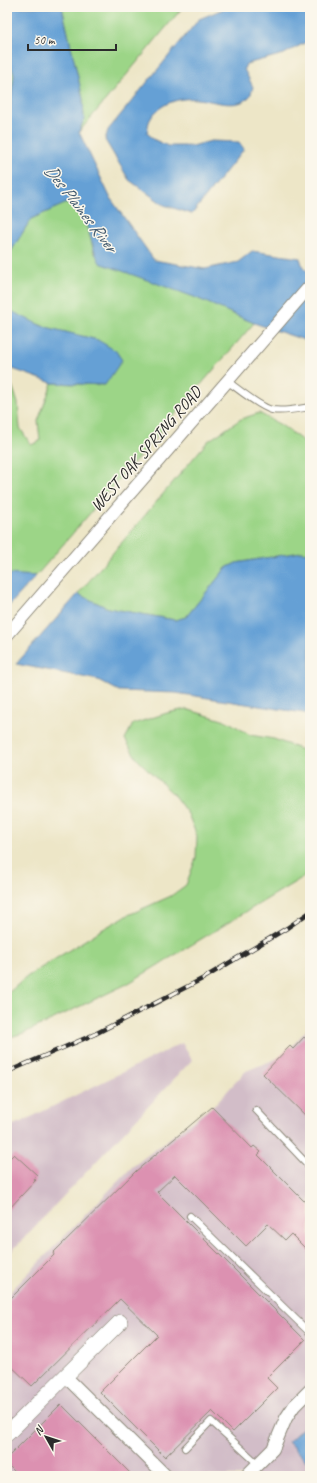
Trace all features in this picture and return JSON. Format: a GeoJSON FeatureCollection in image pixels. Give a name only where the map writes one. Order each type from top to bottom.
{"type":"FeatureCollection","features":[{"type":"Feature","properties":{"kind":"street","name":"WEST OAK SPRING ROAD"},"geometry":{"type":"LineString","coordinates":[[7,635],[310,286]]}},
{"type":"Feature","properties":{"kind":"street"},"geometry":{"type":"LineString","coordinates":[[7,1434],[120,1322]]}},
{"type":"Feature","properties":{"kind":"street"},"geometry":{"type":"LineString","coordinates":[[65,1376],[166,1476]]}},
{"type":"Feature","properties":{"kind":"street"},"geometry":{"type":"LineString","coordinates":[[246,1476],[273,1449],[286,1418],[310,1390]]}},
{"type":"Feature","properties":{"kind":"lane"},"geometry":{"type":"LineString","coordinates":[[227,380],[240,391],[270,410],[291,411],[310,407]]}},
{"type":"Feature","properties":{"kind":"lane"},"geometry":{"type":"LineString","coordinates":[[256,1110],[310,1167]]}},
{"type":"Feature","properties":{"kind":"lane"},"geometry":{"type":"LineString","coordinates":[[190,1216],[310,1333]]}},
{"type":"Feature","properties":{"kind":"lane"},"geometry":{"type":"LineString","coordinates":[[185,1448],[211,1422],[258,1464]]}},
{"type":"Feature","properties":{"kind":"shaded area"},"geometry":{"type":"Polygon","coordinates":[[[310,1026],[310,1421],[289,1442],[310,1465],[310,1476],[7,1476],[7,1295],[132,1167],[216,1103],[246,1071],[283,1056],[310,1026]]]}},
{"type":"Feature","properties":{"kind":"shaded area"},"geometry":{"type":"Polygon","coordinates":[[[182,1043],[192,1060],[7,1256],[7,1127],[21,1122],[182,1043]]]}},
{"type":"Feature","properties":{"kind":"green space"},"geometry":{"type":"Polygon","coordinates":[[[7,7],[12,37],[10,62],[14,75],[7,138],[7,7]]]}},
{"type":"Feature","properties":{"kind":"green space"},"geometry":{"type":"Polygon","coordinates":[[[62,7],[183,7],[79,132],[84,119],[83,99],[62,7]]]}},
{"type":"Feature","properties":{"kind":"green space"},"geometry":{"type":"Polygon","coordinates":[[[66,203],[83,219],[94,253],[254,323],[36,576],[9,575],[7,574],[7,386],[12,385],[18,403],[20,428],[31,445],[40,441],[38,421],[52,383],[105,385],[98,340],[63,332],[27,320],[7,309],[7,258],[31,219],[66,203]]]}},
{"type":"Feature","properties":{"kind":"green space"},"geometry":{"type":"Polygon","coordinates":[[[259,413],[281,425],[310,446],[310,553],[301,552],[236,563],[226,568],[186,617],[175,620],[108,608],[78,594],[208,441],[241,419],[259,413]]]}},
{"type":"Feature","properties":{"kind":"green space"},"geometry":{"type":"Polygon","coordinates":[[[186,709],[229,722],[250,735],[274,739],[310,753],[310,873],[127,984],[24,1033],[7,1038],[7,994],[28,976],[124,917],[171,896],[186,885],[196,858],[197,836],[188,814],[173,794],[137,759],[125,739],[133,724],[167,713],[186,709]]]}},
{"type":"Feature","properties":{"kind":"water","name":"Des Plaines River"},"geometry":{"type":"Polygon","coordinates":[[[7,7],[62,7],[83,99],[84,119],[79,132],[111,199],[154,260],[205,269],[238,262],[252,251],[300,258],[303,267],[310,274],[310,342],[254,323],[194,297],[100,263],[94,250],[88,228],[82,216],[77,210],[67,203],[31,219],[7,258],[7,138],[14,75],[10,62],[12,37],[7,7]]]}},
{"type":"Feature","properties":{"kind":"water"},"geometry":{"type":"Polygon","coordinates":[[[228,7],[245,7],[268,12],[282,10],[287,7],[310,7],[310,40],[284,54],[246,64],[244,69],[253,87],[250,96],[239,103],[225,104],[197,99],[177,100],[160,108],[151,118],[147,133],[155,140],[168,146],[192,146],[211,141],[239,142],[244,149],[192,214],[164,205],[129,180],[105,140],[108,130],[199,19],[228,7]]]}},
{"type":"Feature","properties":{"kind":"water"},"geometry":{"type":"Polygon","coordinates":[[[7,309],[42,326],[98,340],[116,351],[122,360],[105,385],[52,383],[7,367],[7,309]]]}},
{"type":"Feature","properties":{"kind":"water"},"geometry":{"type":"Polygon","coordinates":[[[301,552],[310,553],[310,714],[176,693],[119,691],[98,680],[16,664],[78,594],[108,608],[175,620],[186,617],[226,568],[236,563],[301,552]]]}},
{"type":"Feature","properties":{"kind":"water"},"geometry":{"type":"Polygon","coordinates":[[[7,574],[36,576],[7,608],[7,574]]]}},
{"type":"Feature","properties":{"kind":"water"},"geometry":{"type":"Polygon","coordinates":[[[310,1421],[310,1465],[288,1442],[310,1421]]]}},
{"type":"Feature","properties":{"kind":"building"},"geometry":{"type":"Polygon","coordinates":[[[304,1037],[310,1043],[310,1120],[263,1074],[290,1046],[293,1049],[304,1037]]]}},
{"type":"Feature","properties":{"kind":"building"},"geometry":{"type":"Polygon","coordinates":[[[212,1107],[252,1148],[254,1146],[261,1152],[258,1155],[310,1207],[310,1253],[291,1234],[285,1240],[268,1224],[246,1246],[175,1175],[157,1192],[305,1340],[267,1378],[277,1388],[233,1432],[212,1411],[165,1457],[100,1392],[157,1335],[120,1299],[32,1386],[7,1362],[7,1302],[54,1255],[53,1253],[136,1171],[212,1107]]]}},
{"type":"Feature","properties":{"kind":"building"},"geometry":{"type":"Polygon","coordinates":[[[14,1154],[37,1175],[34,1179],[36,1180],[7,1211],[7,1161],[14,1154]]]}},
{"type":"Feature","properties":{"kind":"building"},"geometry":{"type":"Polygon","coordinates":[[[61,1404],[133,1476],[19,1476],[7,1464],[7,1458],[61,1404]]]}},
{"type":"Feature","properties":{"kind":"railway"},"geometry":{"type":"LineString","coordinates":[[7,1072],[95,1034],[204,978],[287,928],[310,912]]}}]}
